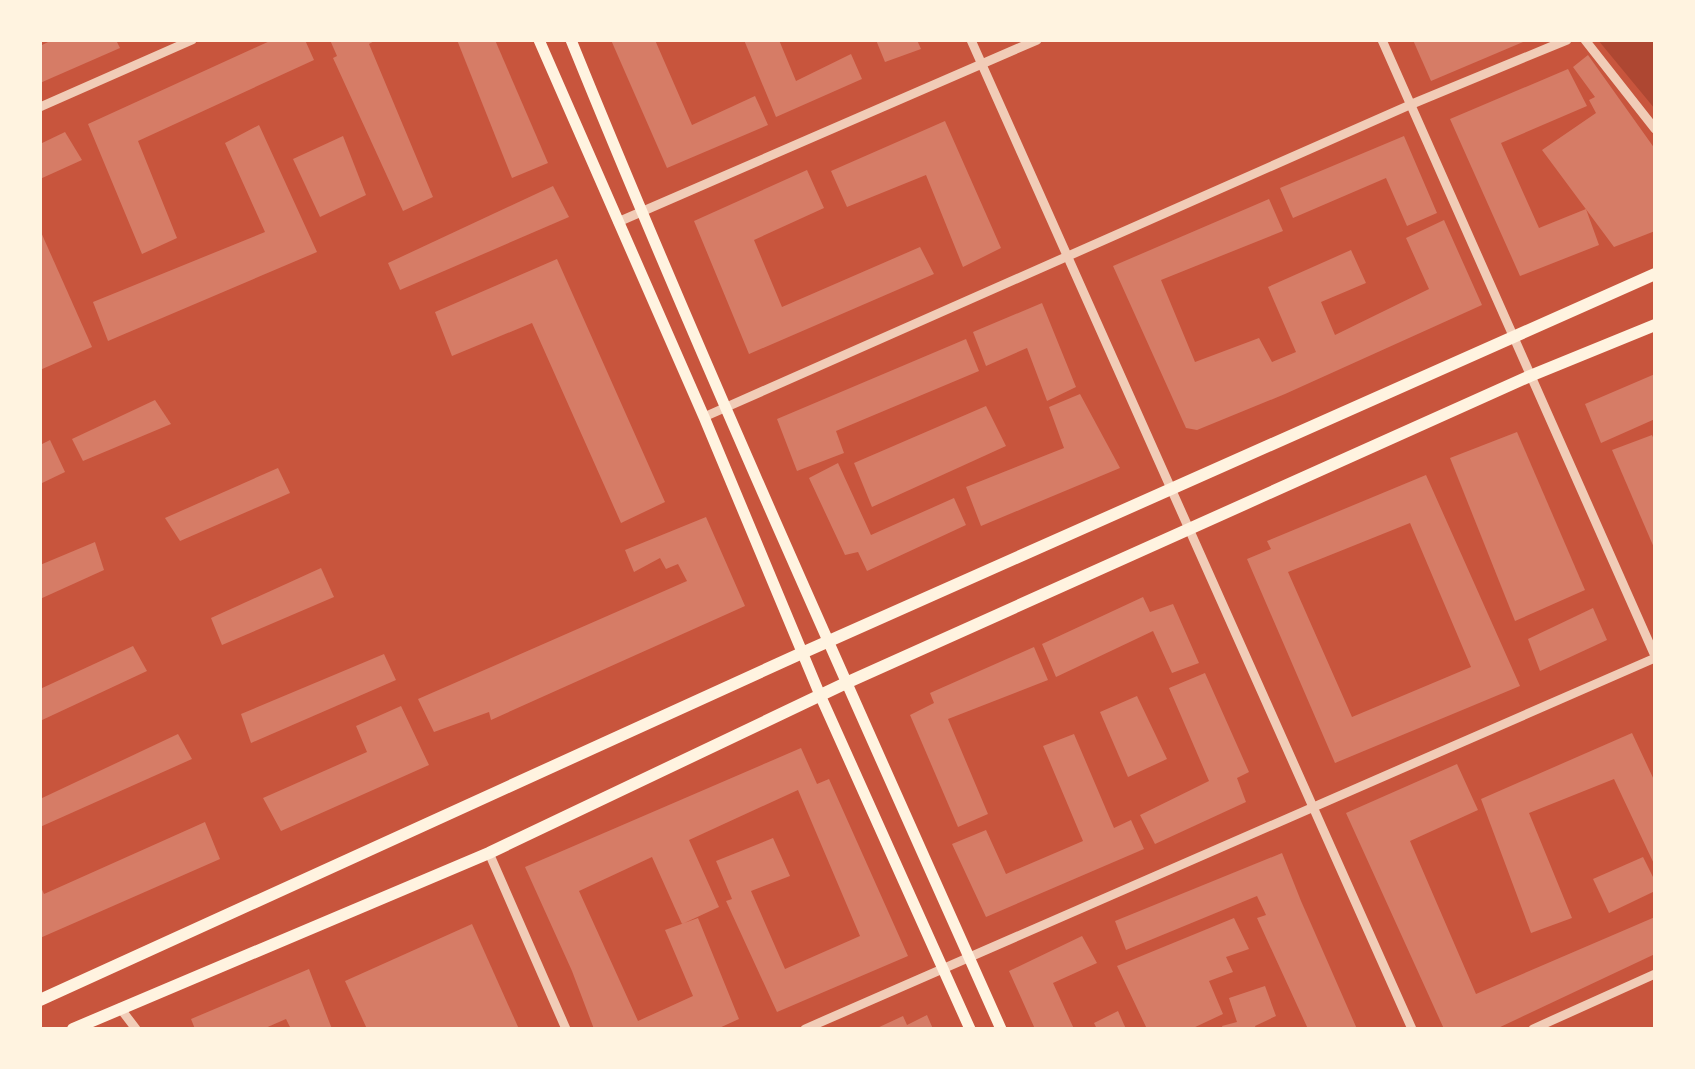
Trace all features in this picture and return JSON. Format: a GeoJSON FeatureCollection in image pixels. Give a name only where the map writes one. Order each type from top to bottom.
{"type":"FeatureCollection","features":[{"type":"Feature","properties":{"kind":"main road"},"geometry":{"type":"LineString","coordinates":[[539,40],[704,417],[820,695],[970,1029]]}},
{"type":"Feature","properties":{"kind":"main road"},"geometry":{"type":"LineString","coordinates":[[571,40],[640,212],[1001,1029]]}},
{"type":"Feature","properties":{"kind":"main road"},"geometry":{"type":"LineString","coordinates":[[40,1000],[828,641],[1655,274]]}},
{"type":"Feature","properties":{"kind":"main road"},"geometry":{"type":"LineString","coordinates":[[73,1029],[489,853],[820,695],[1188,528],[1530,376],[1655,325]]}},
{"type":"Feature","properties":{"kind":"street"},"geometry":{"type":"LineString","coordinates":[[40,107],[192,40]]}},
{"type":"Feature","properties":{"kind":"street"},"geometry":{"type":"LineString","coordinates":[[971,40],[1412,1029]]}},
{"type":"Feature","properties":{"kind":"street"},"geometry":{"type":"LineString","coordinates":[[618,222],[1037,40]]}},
{"type":"Feature","properties":{"kind":"street"},"geometry":{"type":"LineString","coordinates":[[805,1029],[1655,657],[1382,40]]}},
{"type":"Feature","properties":{"kind":"street"},"geometry":{"type":"LineString","coordinates":[[704,417],[1412,104],[1567,40]]}},
{"type":"Feature","properties":{"kind":"street"},"geometry":{"type":"LineString","coordinates":[[1585,40],[1655,129]]}},
{"type":"Feature","properties":{"kind":"street"},"geometry":{"type":"LineString","coordinates":[[489,853],[566,1029]]}},
{"type":"Feature","properties":{"kind":"street"},"geometry":{"type":"LineString","coordinates":[[1533,1029],[1655,974]]}},
{"type":"Feature","properties":{"kind":"street"},"geometry":{"type":"LineString","coordinates":[[120,1008],[136,1029]]}},
{"type":"Feature","properties":{"kind":"shaded area"},"geometry":{"type":"Polygon","coordinates":[[[1598,40],[1655,40],[1655,109],[1598,40]]]}},
{"type":"Feature","properties":{"kind":"building"},"geometry":{"type":"Polygon","coordinates":[[[52,40],[116,40],[120,48],[40,83],[40,46],[52,40]]]}},
{"type":"Feature","properties":{"kind":"building"},"geometry":{"type":"Polygon","coordinates":[[[272,40],[305,40],[314,60],[138,141],[177,238],[142,254],[88,124],[272,40]]]}},
{"type":"Feature","properties":{"kind":"building"},"geometry":{"type":"Polygon","coordinates":[[[330,40],[376,40],[369,44],[433,197],[403,211],[333,58],[337,56],[330,40]]]}},
{"type":"Feature","properties":{"kind":"building"},"geometry":{"type":"Polygon","coordinates":[[[457,40],[495,40],[548,163],[512,178],[457,40]]]}},
{"type":"Feature","properties":{"kind":"building"},"geometry":{"type":"Polygon","coordinates":[[[611,40],[655,40],[692,125],[755,96],[768,125],[667,168],[611,40]]]}},
{"type":"Feature","properties":{"kind":"building"},"geometry":{"type":"Polygon","coordinates":[[[744,40],[779,40],[796,81],[851,54],[862,79],[776,117],[744,40]]]}},
{"type":"Feature","properties":{"kind":"building"},"geometry":{"type":"Polygon","coordinates":[[[876,40],[917,40],[921,49],[885,62],[876,40]]]}},
{"type":"Feature","properties":{"kind":"building"},"geometry":{"type":"Polygon","coordinates":[[[1413,40],[1528,40],[1431,81],[1413,40]]]}},
{"type":"Feature","properties":{"kind":"building"},"geometry":{"type":"Polygon","coordinates":[[[1588,55],[1655,149],[1655,231],[1614,247],[1542,150],[1596,113],[1589,100],[1595,97],[1573,67],[1588,55]]]}},
{"type":"Feature","properties":{"kind":"building"},"geometry":{"type":"Polygon","coordinates":[[[1568,69],[1587,106],[1501,143],[1539,228],[1586,209],[1599,245],[1520,276],[1450,119],[1568,69]]]}},
{"type":"Feature","properties":{"kind":"building"},"geometry":{"type":"Polygon","coordinates":[[[945,121],[1001,248],[963,267],[926,175],[847,207],[831,171],[945,121]]]}},
{"type":"Feature","properties":{"kind":"building"},"geometry":{"type":"Polygon","coordinates":[[[259,125],[317,252],[108,341],[93,302],[265,232],[225,143],[259,125]]]}},
{"type":"Feature","properties":{"kind":"building"},"geometry":{"type":"Polygon","coordinates":[[[65,132],[82,160],[40,179],[40,144],[65,132]]]}},
{"type":"Feature","properties":{"kind":"building"},"geometry":{"type":"Polygon","coordinates":[[[343,136],[366,195],[320,217],[293,159],[343,136]]]}},
{"type":"Feature","properties":{"kind":"building"},"geometry":{"type":"Polygon","coordinates":[[[1404,136],[1437,213],[1407,226],[1386,178],[1293,218],[1280,188],[1404,136]]]}},
{"type":"Feature","properties":{"kind":"building"},"geometry":{"type":"Polygon","coordinates":[[[807,170],[824,208],[754,240],[782,307],[920,247],[934,274],[749,354],[694,221],[807,170]]]}},
{"type":"Feature","properties":{"kind":"building"},"geometry":{"type":"Polygon","coordinates":[[[553,186],[569,217],[400,290],[388,263],[553,186]]]}},
{"type":"Feature","properties":{"kind":"building"},"geometry":{"type":"Polygon","coordinates":[[[1269,199],[1283,231],[1161,280],[1195,362],[1259,338],[1272,362],[1296,352],[1268,287],[1351,250],[1366,283],[1321,302],[1335,335],[1429,289],[1406,238],[1444,220],[1482,305],[1285,394],[1197,430],[1186,428],[1113,266],[1269,199]]]}},
{"type":"Feature","properties":{"kind":"building"},"geometry":{"type":"Polygon","coordinates":[[[40,230],[92,347],[40,370],[40,230]]]}},
{"type":"Feature","properties":{"kind":"building"},"geometry":{"type":"Polygon","coordinates":[[[557,259],[665,502],[621,523],[532,323],[452,356],[435,312],[557,259]]]}},
{"type":"Feature","properties":{"kind":"building"},"geometry":{"type":"Polygon","coordinates":[[[1042,303],[1076,387],[1047,401],[1027,348],[986,366],[973,332],[1042,303]]]}},
{"type":"Feature","properties":{"kind":"building"},"geometry":{"type":"Polygon","coordinates":[[[966,339],[979,371],[836,431],[844,453],[797,471],[777,419],[966,339]]]}},
{"type":"Feature","properties":{"kind":"building"},"geometry":{"type":"Polygon","coordinates":[[[1655,374],[1655,419],[1601,443],[1585,404],[1655,374]]]}},
{"type":"Feature","properties":{"kind":"building"},"geometry":{"type":"Polygon","coordinates":[[[1080,394],[1120,468],[981,526],[966,487],[1064,448],[1049,407],[1080,394]]]}},
{"type":"Feature","properties":{"kind":"building"},"geometry":{"type":"Polygon","coordinates":[[[155,400],[171,424],[83,461],[72,439],[155,400]]]}},
{"type":"Feature","properties":{"kind":"building"},"geometry":{"type":"Polygon","coordinates":[[[986,406],[1006,446],[872,507],[854,463],[986,406]]]}},
{"type":"Feature","properties":{"kind":"building"},"geometry":{"type":"Polygon","coordinates":[[[1517,432],[1585,590],[1515,621],[1450,458],[1517,432]]]}},
{"type":"Feature","properties":{"kind":"building"},"geometry":{"type":"Polygon","coordinates":[[[1652,435],[1655,442],[1655,550],[1612,450],[1652,435]]]}},
{"type":"Feature","properties":{"kind":"building"},"geometry":{"type":"Polygon","coordinates":[[[50,440],[65,472],[40,484],[40,445],[50,440]]]}},
{"type":"Feature","properties":{"kind":"building"},"geometry":{"type":"Polygon","coordinates":[[[838,463],[871,535],[954,498],[966,525],[867,571],[858,552],[845,555],[809,478],[838,463]]]}},
{"type":"Feature","properties":{"kind":"building"},"geometry":{"type":"Polygon","coordinates":[[[278,468],[290,493],[180,541],[165,518],[278,468]]]}},
{"type":"Feature","properties":{"kind":"building"},"geometry":{"type":"Polygon","coordinates":[[[1426,475],[1520,686],[1335,763],[1247,559],[1271,549],[1267,541],[1426,475]],[[1410,523],[1288,572],[1352,717],[1471,667],[1410,523]]]}},
{"type":"Feature","properties":{"kind":"building"},"geometry":{"type":"Polygon","coordinates":[[[706,517],[745,606],[491,720],[489,712],[434,732],[418,699],[687,581],[678,564],[666,569],[660,558],[634,572],[625,550],[706,517]]]}},
{"type":"Feature","properties":{"kind":"building"},"geometry":{"type":"Polygon","coordinates":[[[95,542],[104,570],[40,599],[40,565],[95,542]]]}},
{"type":"Feature","properties":{"kind":"building"},"geometry":{"type":"Polygon","coordinates":[[[321,568],[334,597],[222,645],[211,618],[321,568]]]}},
{"type":"Feature","properties":{"kind":"building"},"geometry":{"type":"Polygon","coordinates":[[[1143,597],[1150,612],[1173,604],[1199,663],[1172,673],[1153,631],[1056,677],[1042,644],[1143,597]]]}},
{"type":"Feature","properties":{"kind":"building"},"geometry":{"type":"Polygon","coordinates":[[[1593,608],[1607,640],[1540,671],[1528,639],[1593,608]]]}},
{"type":"Feature","properties":{"kind":"building"},"geometry":{"type":"Polygon","coordinates":[[[133,646],[147,671],[40,721],[40,689],[133,646]]]}},
{"type":"Feature","properties":{"kind":"building"},"geometry":{"type":"Polygon","coordinates":[[[1034,647],[1048,680],[948,719],[988,814],[958,827],[910,715],[934,703],[930,693],[1034,647]]]}},
{"type":"Feature","properties":{"kind":"building"},"geometry":{"type":"Polygon","coordinates":[[[384,654],[396,680],[251,743],[241,714],[384,654]]]}},
{"type":"Feature","properties":{"kind":"building"},"geometry":{"type":"Polygon","coordinates":[[[1205,673],[1249,772],[1237,778],[1246,802],[1155,844],[1140,815],[1209,781],[1169,688],[1205,673]]]}},
{"type":"Feature","properties":{"kind":"building"},"geometry":{"type":"Polygon","coordinates":[[[1137,696],[1167,759],[1128,777],[1100,712],[1137,696]]]}},
{"type":"Feature","properties":{"kind":"building"},"geometry":{"type":"Polygon","coordinates":[[[401,706],[429,765],[281,831],[263,798],[367,752],[356,726],[401,706]]]}},
{"type":"Feature","properties":{"kind":"building"},"geometry":{"type":"Polygon","coordinates":[[[1632,733],[1655,782],[1655,866],[1614,779],[1529,813],[1572,918],[1531,933],[1481,799],[1632,733]]]}},
{"type":"Feature","properties":{"kind":"building"},"geometry":{"type":"Polygon","coordinates":[[[178,734],[192,759],[40,827],[40,799],[178,734]]]}},
{"type":"Feature","properties":{"kind":"building"},"geometry":{"type":"Polygon","coordinates":[[[1074,734],[1114,828],[1131,820],[1144,849],[986,917],[952,844],[986,830],[1006,874],[1083,841],[1043,746],[1074,734]]]}},
{"type":"Feature","properties":{"kind":"building"},"geometry":{"type":"Polygon","coordinates":[[[801,748],[817,784],[829,779],[908,956],[777,1012],[726,901],[732,899],[716,861],[773,838],[790,876],[751,891],[785,969],[860,936],[798,790],[689,840],[719,907],[684,923],[698,918],[739,1019],[717,1029],[594,1029],[572,971],[525,867],[801,748]],[[652,857],[579,891],[638,1021],[693,996],[665,930],[682,924],[652,857]]]}},
{"type":"Feature","properties":{"kind":"building"},"geometry":{"type":"Polygon","coordinates":[[[1457,764],[1478,810],[1410,841],[1476,994],[1655,917],[1655,954],[1496,1029],[1444,1029],[1346,813],[1457,764]]]}},
{"type":"Feature","properties":{"kind":"building"},"geometry":{"type":"Polygon","coordinates":[[[205,822],[220,859],[40,938],[40,885],[44,894],[205,822]]]}},
{"type":"Feature","properties":{"kind":"building"},"geometry":{"type":"Polygon","coordinates":[[[1282,853],[1357,1029],[1308,1029],[1257,918],[1266,915],[1257,896],[1126,950],[1115,921],[1282,853]]]}},
{"type":"Feature","properties":{"kind":"building"},"geometry":{"type":"Polygon","coordinates":[[[1643,857],[1655,881],[1655,891],[1609,913],[1593,879],[1643,857]]]}},
{"type":"Feature","properties":{"kind":"building"},"geometry":{"type":"Polygon","coordinates":[[[1234,918],[1249,949],[1226,957],[1233,972],[1209,981],[1223,1014],[1191,1029],[1147,1029],[1117,966],[1234,918]]]}},
{"type":"Feature","properties":{"kind":"building"},"geometry":{"type":"Polygon","coordinates":[[[472,924],[519,1029],[367,1029],[345,981],[472,924]]]}},
{"type":"Feature","properties":{"kind":"building"},"geometry":{"type":"Polygon","coordinates":[[[1082,936],[1097,963],[1053,983],[1074,1029],[1035,1029],[1009,971],[1082,936]]]}},
{"type":"Feature","properties":{"kind":"building"},"geometry":{"type":"Polygon","coordinates":[[[309,969],[332,1029],[291,1029],[286,1019],[263,1029],[195,1029],[191,1019],[309,969]]]}},
{"type":"Feature","properties":{"kind":"building"},"geometry":{"type":"Polygon","coordinates":[[[1265,986],[1276,1016],[1255,1026],[1256,1029],[1223,1029],[1222,1026],[1237,1022],[1229,998],[1265,986]]]}},
{"type":"Feature","properties":{"kind":"building"},"geometry":{"type":"Polygon","coordinates":[[[1118,1011],[1126,1029],[1097,1029],[1094,1023],[1118,1011]]]}},
{"type":"Feature","properties":{"kind":"building"},"geometry":{"type":"Polygon","coordinates":[[[927,1015],[933,1029],[875,1029],[903,1016],[907,1025],[927,1015]]]}}]}
